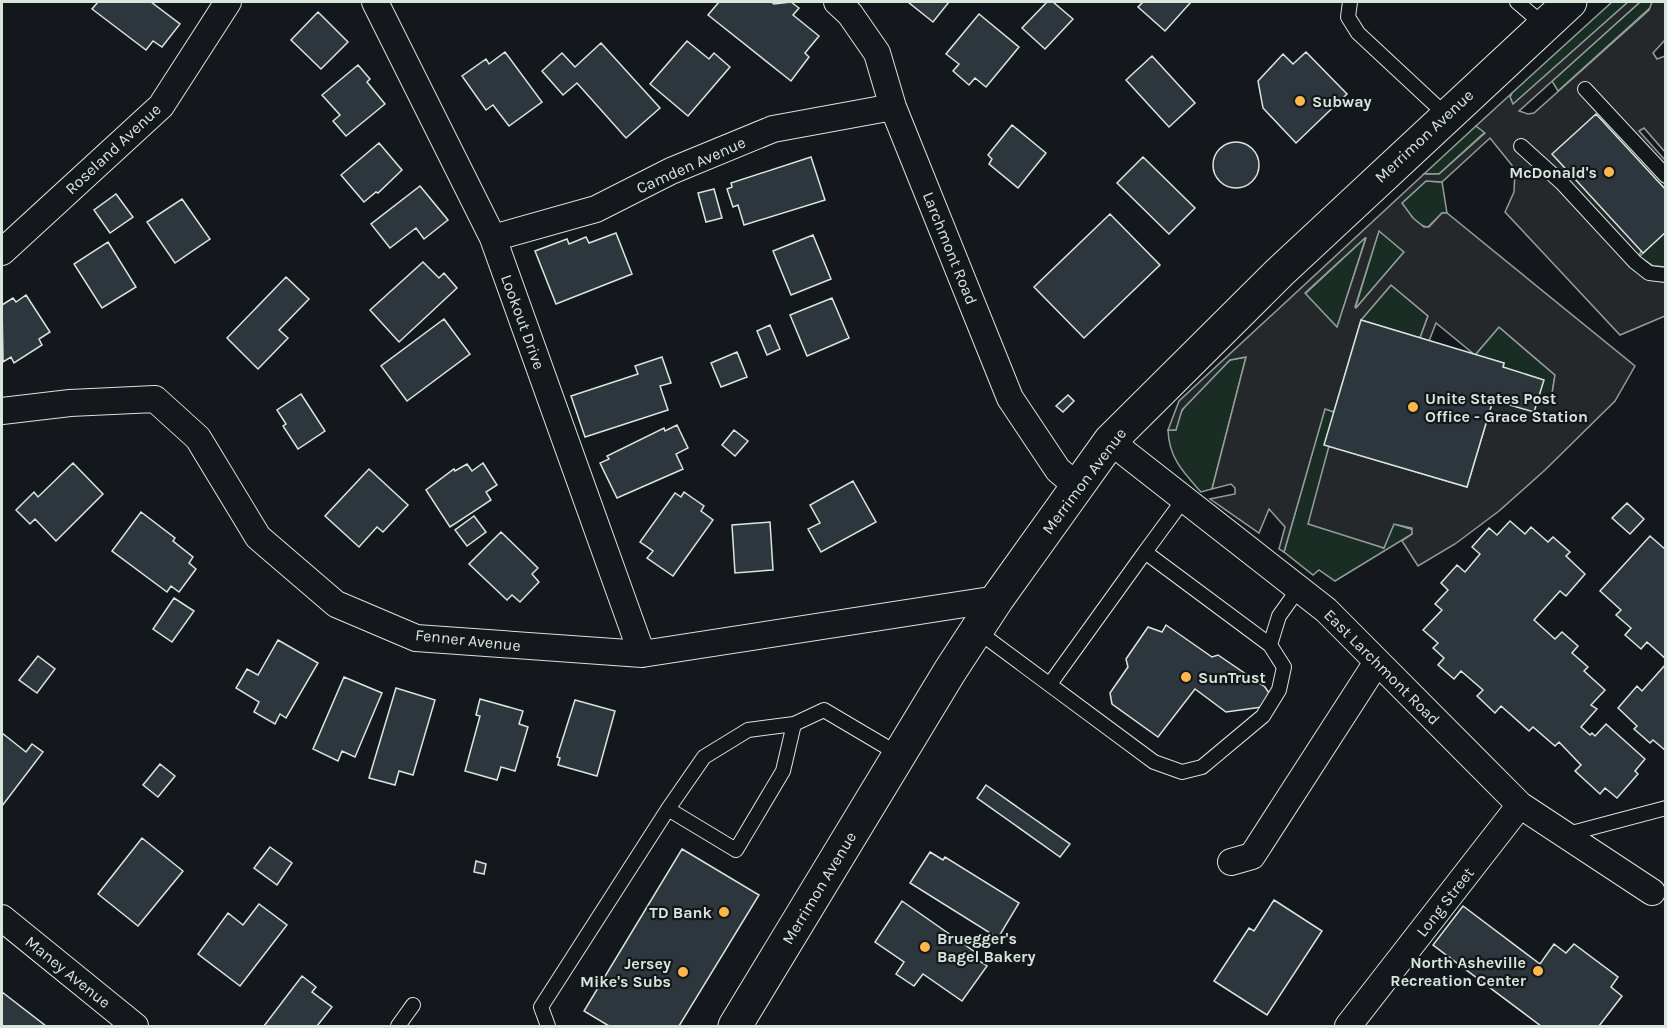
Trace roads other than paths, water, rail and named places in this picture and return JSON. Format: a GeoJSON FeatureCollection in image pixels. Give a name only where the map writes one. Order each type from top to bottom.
{"type":"FeatureCollection","features":[{"type":"Feature","properties":{"kind":"main road","name":"Merrimon Avenue"},"geometry":{"type":"LineString","coordinates":[[735,1026],[976,630],[1110,441],[1259,292],[1446,115],[1570,2]]}},
{"type":"Feature","properties":{"kind":"street","name":"Roseland Avenue"},"geometry":{"type":"LineString","coordinates":[[2,252],[161,106],[228,2]]}},
{"type":"Feature","properties":{"kind":"street","name":"Lookout Drive"},"geometry":{"type":"LineString","coordinates":[[375,2],[493,238],[642,654]]}},
{"type":"Feature","properties":{"kind":"street","name":"Larchmont Road"},"geometry":{"type":"LineString","coordinates":[[837,2],[850,14],[878,53],[893,107],[1010,398],[1058,470],[1078,487]]}},
{"type":"Feature","properties":{"kind":"street","name":"Camden Avenue"},"geometry":{"type":"LineString","coordinates":[[493,238],[596,209],[670,171],[773,129],[893,107]]}},
{"type":"Feature","properties":{"kind":"street","name":"Fenner Avenue"},"geometry":{"type":"LineString","coordinates":[[2,411],[70,403],[155,399],[198,438],[258,537],[336,604],[416,638],[642,654],[997,599]]}},
{"type":"Feature","properties":{"kind":"street","name":"East Larchmont Road"},"geometry":{"type":"LineString","coordinates":[[1110,441],[1326,610],[1520,805],[1652,892]]}},
{"type":"Feature","properties":{"kind":"street"},"geometry":{"type":"LineString","coordinates":[[1231,862],[1252,856],[1377,662]]}},
{"type":"Feature","properties":{"kind":"street","name":"Long Street"},"geometry":{"type":"LineString","coordinates":[[1348,1026],[1520,805]]}},
{"type":"Feature","properties":{"kind":"street","name":"Maney Avenue"},"geometry":{"type":"LineString","coordinates":[[2,918],[135,1026]]}},
{"type":"Feature","properties":{"kind":"lane"},"geometry":{"type":"LineString","coordinates":[[1350,2],[1348,17],[1358,33],[1446,115]]}},
{"type":"Feature","properties":{"kind":"lane"},"geometry":{"type":"LineString","coordinates":[[1517,2],[1544,25]]}},
{"type":"Feature","properties":{"kind":"lane"},"geometry":{"type":"LineString","coordinates":[[1585,89],[1665,176]]}},
{"type":"Feature","properties":{"kind":"lane"},"geometry":{"type":"LineString","coordinates":[[1521,146],[1562,183],[1635,262],[1649,273],[1665,275]]}},
{"type":"Feature","properties":{"kind":"lane"},"geometry":{"type":"LineString","coordinates":[[1050,684],[1184,499]]}},
{"type":"Feature","properties":{"kind":"lane"},"geometry":{"type":"LineString","coordinates":[[976,630],[1154,762],[1182,772],[1202,767],[1263,716],[1279,690],[1284,667],[1270,645],[1146,552]]}},
{"type":"Feature","properties":{"kind":"lane"},"geometry":{"type":"LineString","coordinates":[[1270,645],[1279,616],[1299,588]]}},
{"type":"Feature","properties":{"kind":"lane"},"geometry":{"type":"LineString","coordinates":[[548,1026],[542,1007],[668,809],[704,757],[748,730],[794,724],[824,710],[900,755]]}},
{"type":"Feature","properties":{"kind":"lane"},"geometry":{"type":"LineString","coordinates":[[668,809],[736,850],[783,771],[794,724]]}},
{"type":"Feature","properties":{"kind":"lane"},"geometry":{"type":"LineString","coordinates":[[1564,835],[1665,808]]}},
{"type":"Feature","properties":{"kind":"lane"},"geometry":{"type":"LineString","coordinates":[[398,1026],[413,1005]]}},
{"type":"Feature","properties":{"kind":"place","name":"Subway"},"geometry":{"type":"Point","coordinates":[1300,101]}},
{"type":"Feature","properties":{"kind":"place","name":"McDonald's"},"geometry":{"type":"Point","coordinates":[1609,172]}},
{"type":"Feature","properties":{"kind":"place","name":"Unite States Post Office - Grace Station"},"geometry":{"type":"Point","coordinates":[1413,407]}},
{"type":"Feature","properties":{"kind":"place","name":"SunTrust"},"geometry":{"type":"Point","coordinates":[1186,677]}},
{"type":"Feature","properties":{"kind":"place","name":"TD Bank"},"geometry":{"type":"Point","coordinates":[724,912]}},
{"type":"Feature","properties":{"kind":"place","name":"Bruegger's Bagel Bakery"},"geometry":{"type":"Point","coordinates":[925,947]}},
{"type":"Feature","properties":{"kind":"place","name":"North Asheville Recreation Center"},"geometry":{"type":"Point","coordinates":[1538,971]}},
{"type":"Feature","properties":{"kind":"place","name":"Jersey Mike's Subs"},"geometry":{"type":"Point","coordinates":[683,972]}}]}
